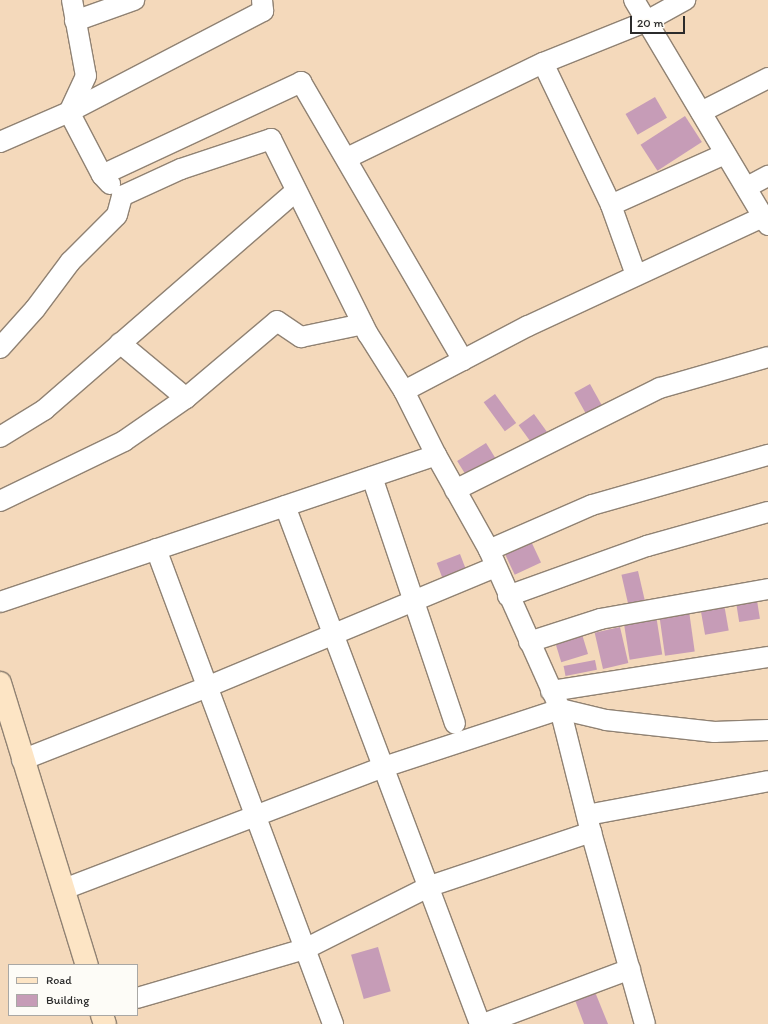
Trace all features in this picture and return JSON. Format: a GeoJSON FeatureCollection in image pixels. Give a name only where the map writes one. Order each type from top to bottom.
{"type":"FeatureCollection","features":[{"type":"Feature","properties":{"kind":"main road"},"geometry":{"type":"LineString","coordinates":[[0,683],[22,760],[87,964]]}},
{"type":"Feature","properties":{"kind":"street"},"geometry":{"type":"LineString","coordinates":[[69,112],[86,76],[72,0]]}},
{"type":"Feature","properties":{"kind":"street"},"geometry":{"type":"LineString","coordinates":[[75,21],[134,0]]}},
{"type":"Feature","properties":{"kind":"street"},"geometry":{"type":"LineString","coordinates":[[0,142],[69,112],[263,11],[262,0]]}},
{"type":"Feature","properties":{"kind":"street"},"geometry":{"type":"LineString","coordinates":[[404,391],[528,326],[636,275],[765,221],[701,112],[645,22],[634,0]]}},
{"type":"Feature","properties":{"kind":"street"},"geometry":{"type":"LineString","coordinates":[[347,158],[543,63],[645,22],[685,0]]}},
{"type":"Feature","properties":{"kind":"street"},"geometry":{"type":"LineString","coordinates":[[543,63],[610,205],[636,275]]}},
{"type":"Feature","properties":{"kind":"street"},"geometry":{"type":"LineString","coordinates":[[701,112],[768,78]]}},
{"type":"Feature","properties":{"kind":"street"},"geometry":{"type":"LineString","coordinates":[[102,175],[301,82],[347,158],[462,360]]}},
{"type":"Feature","properties":{"kind":"street"},"geometry":{"type":"LineString","coordinates":[[69,112],[102,175],[122,196]]}},
{"type":"Feature","properties":{"kind":"street"},"geometry":{"type":"LineString","coordinates":[[122,196],[181,170],[271,139],[363,324],[404,391],[436,455],[492,558],[560,709],[589,824],[645,1024]]}},
{"type":"Feature","properties":{"kind":"street"},"geometry":{"type":"LineString","coordinates":[[610,205],[725,154]]}},
{"type":"Feature","properties":{"kind":"street"},"geometry":{"type":"LineString","coordinates":[[746,188],[768,176]]}},
{"type":"Feature","properties":{"kind":"street"},"geometry":{"type":"LineString","coordinates":[[0,437],[44,410],[296,191]]}},
{"type":"Feature","properties":{"kind":"street"},"geometry":{"type":"LineString","coordinates":[[0,348],[35,309],[70,262],[117,215],[122,196]]}},
{"type":"Feature","properties":{"kind":"street"},"geometry":{"type":"LineString","coordinates":[[0,501],[124,441],[186,398],[277,321],[301,337],[363,324]]}},
{"type":"Feature","properties":{"kind":"street"},"geometry":{"type":"LineString","coordinates":[[120,343],[186,398]]}},
{"type":"Feature","properties":{"kind":"street"},"geometry":{"type":"LineString","coordinates":[[455,490],[660,388],[768,357]]}},
{"type":"Feature","properties":{"kind":"street"},"geometry":{"type":"LineString","coordinates":[[0,602],[436,455]]}},
{"type":"Feature","properties":{"kind":"street"},"geometry":{"type":"LineString","coordinates":[[22,760],[208,687],[414,601],[592,505],[768,455]]}},
{"type":"Feature","properties":{"kind":"street"},"geometry":{"type":"LineString","coordinates":[[372,477],[455,723]]}},
{"type":"Feature","properties":{"kind":"street"},"geometry":{"type":"LineString","coordinates":[[285,506],[430,886],[480,1024]]}},
{"type":"Feature","properties":{"kind":"street"},"geometry":{"type":"LineString","coordinates":[[508,596],[647,546],[768,512]]}},
{"type":"Feature","properties":{"kind":"street"},"geometry":{"type":"LineString","coordinates":[[156,549],[333,1024]]}},
{"type":"Feature","properties":{"kind":"street"},"geometry":{"type":"LineString","coordinates":[[529,642],[600,619],[768,589]]}},
{"type":"Feature","properties":{"kind":"street"},"geometry":{"type":"LineString","coordinates":[[551,691],[768,656]]}},
{"type":"Feature","properties":{"kind":"street"},"geometry":{"type":"LineString","coordinates":[[64,889],[384,767],[560,709],[606,720],[714,732],[768,730]]}},
{"type":"Feature","properties":{"kind":"street"},"geometry":{"type":"LineString","coordinates":[[138,998],[305,949],[430,886],[589,824],[768,781]]}},
{"type":"Feature","properties":{"kind":"street"},"geometry":{"type":"LineString","coordinates":[[483,1024],[630,969]]}},
{"type":"Feature","properties":{"kind":"building"},"geometry":{"type":"Polygon","coordinates":[[[655,97],[667,118],[638,135],[626,114],[655,97]]]}},
{"type":"Feature","properties":{"kind":"building"},"geometry":{"type":"Polygon","coordinates":[[[685,116],[702,142],[657,171],[641,145],[685,116]]]}},
{"type":"Feature","properties":{"kind":"building"},"geometry":{"type":"Polygon","coordinates":[[[590,384],[604,409],[588,418],[574,393],[590,384]]]}},
{"type":"Feature","properties":{"kind":"building"},"geometry":{"type":"Polygon","coordinates":[[[495,394],[516,423],[505,431],[484,402],[495,394]]]}},
{"type":"Feature","properties":{"kind":"building"},"geometry":{"type":"Polygon","coordinates":[[[534,414],[549,435],[534,446],[519,425],[534,414]]]}},
{"type":"Feature","properties":{"kind":"building"},"geometry":{"type":"Polygon","coordinates":[[[486,443],[498,462],[469,480],[457,461],[486,443]]]}},
{"type":"Feature","properties":{"kind":"building"},"geometry":{"type":"Polygon","coordinates":[[[530,539],[541,563],[515,575],[504,551],[530,539]]]}},
{"type":"Feature","properties":{"kind":"building"},"geometry":{"type":"Polygon","coordinates":[[[460,554],[469,578],[446,587],[437,563],[460,554]]]}},
{"type":"Feature","properties":{"kind":"building"},"geometry":{"type":"Polygon","coordinates":[[[638,571],[646,605],[629,609],[621,575],[638,571]]]}},
{"type":"Feature","properties":{"kind":"building"},"geometry":{"type":"Polygon","coordinates":[[[756,594],[760,619],[739,622],[735,597],[756,594]]]}},
{"type":"Feature","properties":{"kind":"building"},"geometry":{"type":"Polygon","coordinates":[[[724,604],[729,631],[705,635],[700,608],[724,604]]]}},
{"type":"Feature","properties":{"kind":"building"},"geometry":{"type":"Polygon","coordinates":[[[689,611],[695,652],[665,656],[659,615],[689,611]]]}},
{"type":"Feature","properties":{"kind":"building"},"geometry":{"type":"Polygon","coordinates":[[[656,615],[662,655],[630,660],[623,620],[656,615]]]}},
{"type":"Feature","properties":{"kind":"building"},"geometry":{"type":"Polygon","coordinates":[[[620,627],[628,663],[603,669],[595,633],[620,627]]]}},
{"type":"Feature","properties":{"kind":"building"},"geometry":{"type":"Polygon","coordinates":[[[581,631],[588,654],[561,662],[554,639],[581,631]]]}},
{"type":"Feature","properties":{"kind":"building"},"geometry":{"type":"Polygon","coordinates":[[[595,660],[597,670],[565,676],[564,666],[595,660]]]}},
{"type":"Feature","properties":{"kind":"building"},"geometry":{"type":"Polygon","coordinates":[[[378,947],[391,991],[364,999],[351,955],[378,947]]]}},
{"type":"Feature","properties":{"kind":"building"},"geometry":{"type":"Polygon","coordinates":[[[595,992],[608,1024],[584,1024],[575,1000],[595,992]]]}}]}
